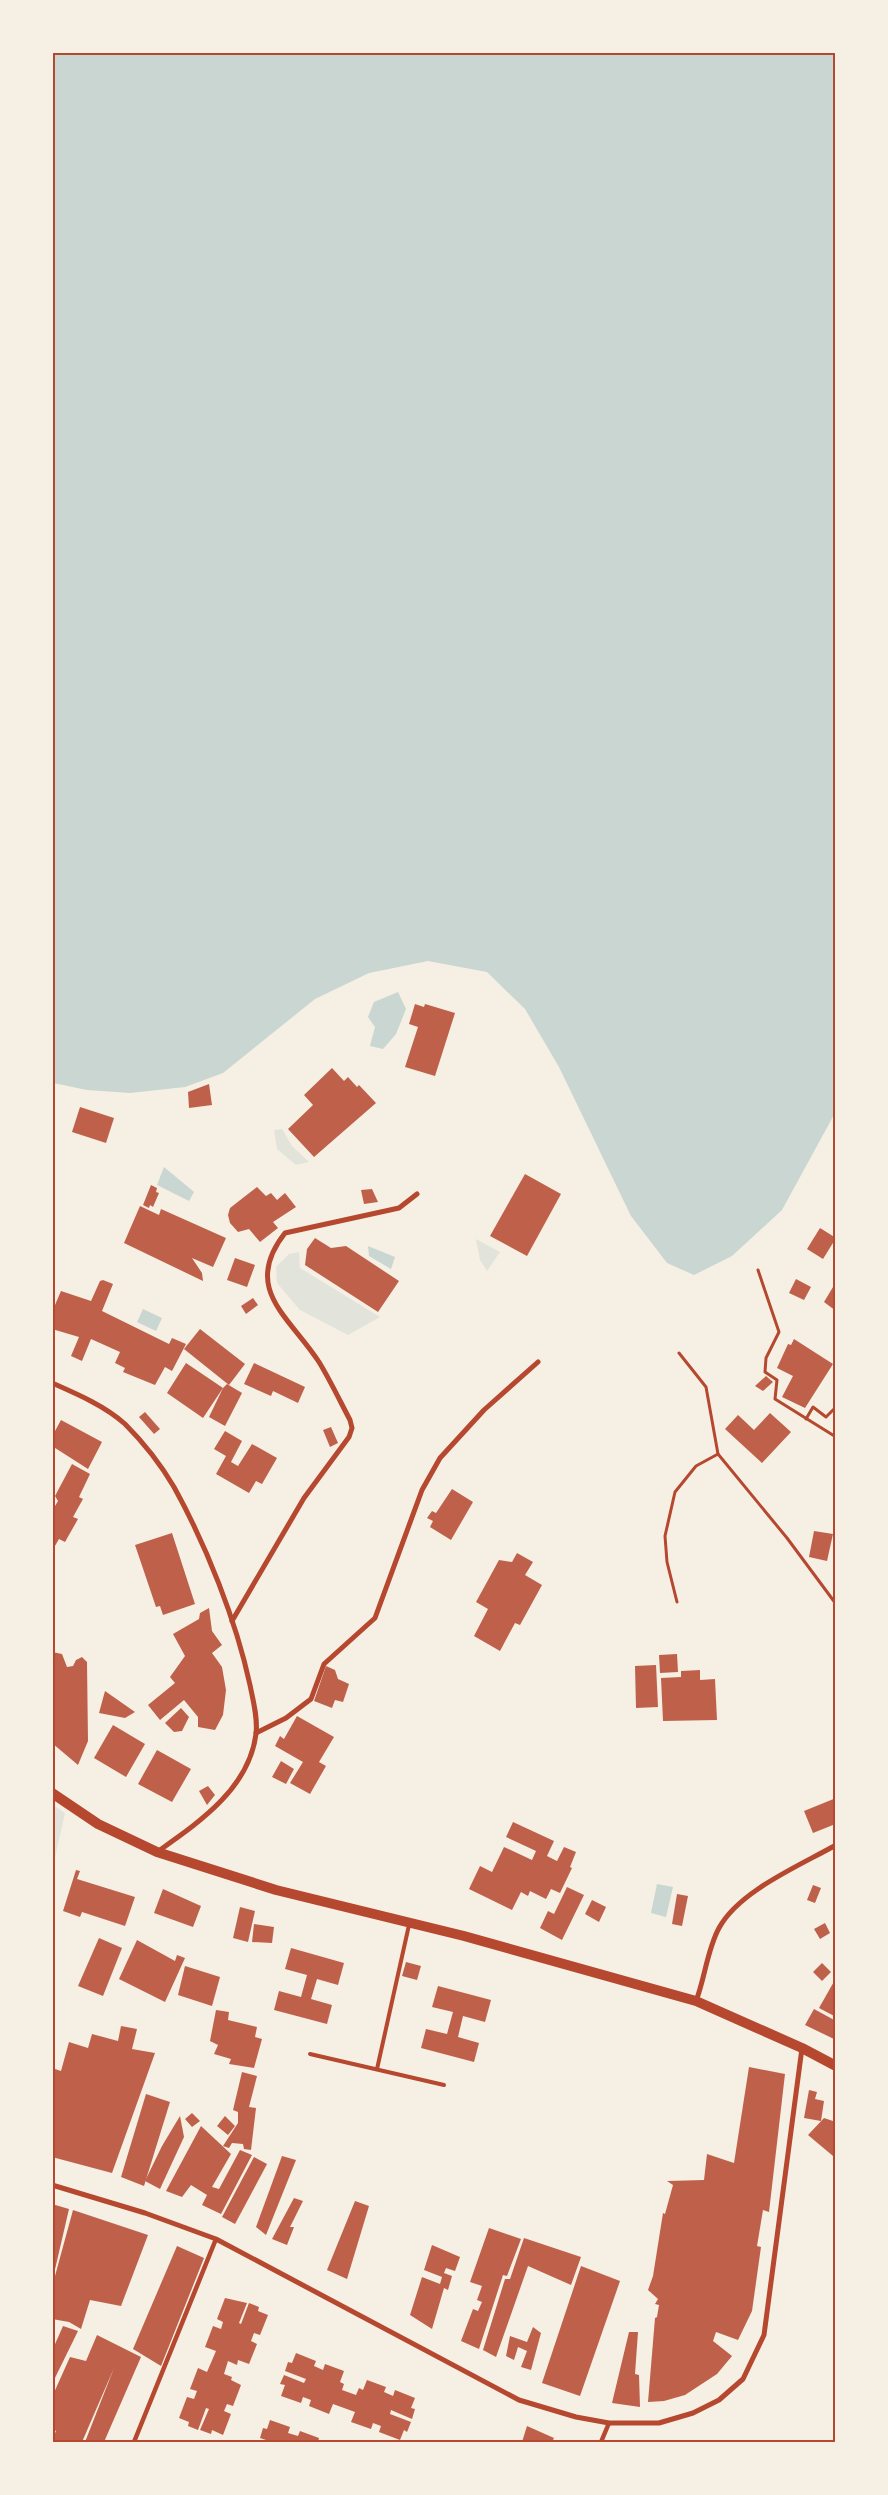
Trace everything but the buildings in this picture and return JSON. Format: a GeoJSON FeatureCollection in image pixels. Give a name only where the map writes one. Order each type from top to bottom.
{"type":"FeatureCollection","features":[{"type":"Feature","properties":{"kind":"main road"},"geometry":{"type":"LineString","coordinates":[[52,1794],[98,1824],[157,1852],[276,1890],[410,1922],[696,2001],[802,2048],[836,2066]]}},
{"type":"Feature","properties":{"kind":"street"},"geometry":{"type":"LineString","coordinates":[[232,1621],[304,1498],[339,1452],[349,1437],[352,1428],[350,1420],[318,1362],[277,1310],[266,1274],[274,1248],[285,1233],[399,1208],[417,1194]]}},
{"type":"Feature","properties":{"kind":"street"},"geometry":{"type":"LineString","coordinates":[[256,1733],[286,1718],[312,1700],[324,1664],[375,1618],[422,1490],[440,1458],[484,1410],[538,1362]]}},
{"type":"Feature","properties":{"kind":"street"},"geometry":{"type":"LineString","coordinates":[[52,1383],[92,1402],[124,1423],[148,1450],[173,1486],[194,1526],[232,1621],[254,1705],[256,1733],[240,1776],[219,1804],[157,1852]]}},
{"type":"Feature","properties":{"kind":"street"},"geometry":{"type":"LineString","coordinates":[[696,2001],[718,1928],[734,1907],[765,1885],[836,1845]]}},
{"type":"Feature","properties":{"kind":"street"},"geometry":{"type":"LineString","coordinates":[[52,2186],[145,2213],[216,2239],[519,2400],[576,2417],[609,2423],[660,2423],[693,2413],[720,2400],[743,2379],[764,2335],[802,2048]]}},
{"type":"Feature","properties":{"kind":"street"},"geometry":{"type":"LineString","coordinates":[[134,2442],[216,2239]]}},
{"type":"Feature","properties":{"kind":"street"},"geometry":{"type":"LineString","coordinates":[[601,2442],[609,2423]]}},
{"type":"Feature","properties":{"kind":"lane"},"geometry":{"type":"LineString","coordinates":[[377,2069],[410,1922]]}},
{"type":"Feature","properties":{"kind":"lane"},"geometry":{"type":"LineString","coordinates":[[310,2054],[444,2085]]}},
{"type":"Feature","properties":{"kind":"path"},"geometry":{"type":"LineString","coordinates":[[758,1270],[779,1332],[766,1358],[765,1372],[777,1380],[775,1399],[836,1437]]}},
{"type":"Feature","properties":{"kind":"path"},"geometry":{"type":"LineString","coordinates":[[679,1353],[706,1387],[718,1454],[786,1538],[836,1604]]}},
{"type":"Feature","properties":{"kind":"path"},"geometry":{"type":"LineString","coordinates":[[806,1419],[813,1407],[826,1417],[836,1407]]}},
{"type":"Feature","properties":{"kind":"path"},"geometry":{"type":"LineString","coordinates":[[677,1602],[667,1562],[665,1536],[675,1492],[696,1466],[718,1454]]}},
{"type":"Feature","properties":{"kind":"shaded area"},"geometry":{"type":"Polygon","coordinates":[[[53,52],[835,53],[835,1113],[782,1210],[732,1256],[694,1275],[667,1263],[631,1216],[559,1067],[525,1009],[487,972],[428,961],[369,973],[315,999],[223,1073],[185,1087],[130,1093],[87,1090],[53,1083],[53,52]]]}},
{"type":"Feature","properties":{"kind":"shaded area"},"geometry":{"type":"Polygon","coordinates":[[[398,992],[406,1009],[396,1034],[383,1049],[370,1046],[375,1027],[368,1017],[374,1002],[398,992]]]}},
{"type":"Feature","properties":{"kind":"shaded area"},"geometry":{"type":"Polygon","coordinates":[[[282,1129],[292,1146],[309,1162],[296,1165],[277,1149],[274,1130],[282,1129]]]}},
{"type":"Feature","properties":{"kind":"shaded area"},"geometry":{"type":"Polygon","coordinates":[[[164,1167],[194,1192],[189,1201],[157,1185],[164,1167]]]}},
{"type":"Feature","properties":{"kind":"shaded area"},"geometry":{"type":"Polygon","coordinates":[[[476,1239],[500,1252],[487,1271],[480,1260],[476,1239]]]}},
{"type":"Feature","properties":{"kind":"shaded area"},"geometry":{"type":"Polygon","coordinates":[[[368,1246],[395,1257],[391,1269],[369,1256],[368,1246]]]}},
{"type":"Feature","properties":{"kind":"shaded area"},"geometry":{"type":"Polygon","coordinates":[[[299,1252],[300,1268],[380,1317],[348,1335],[300,1310],[277,1283],[276,1267],[289,1254],[299,1252]]]}},
{"type":"Feature","properties":{"kind":"shaded area"},"geometry":{"type":"Polygon","coordinates":[[[143,1309],[162,1318],[156,1331],[137,1322],[143,1309]]]}},
{"type":"Feature","properties":{"kind":"shaded area"},"geometry":{"type":"Polygon","coordinates":[[[53,1805],[65,1813],[53,1867],[53,1805]]]}},
{"type":"Feature","properties":{"kind":"shaded area"},"geometry":{"type":"Polygon","coordinates":[[[657,1884],[673,1887],[666,1917],[651,1913],[657,1884]]]}}]}
